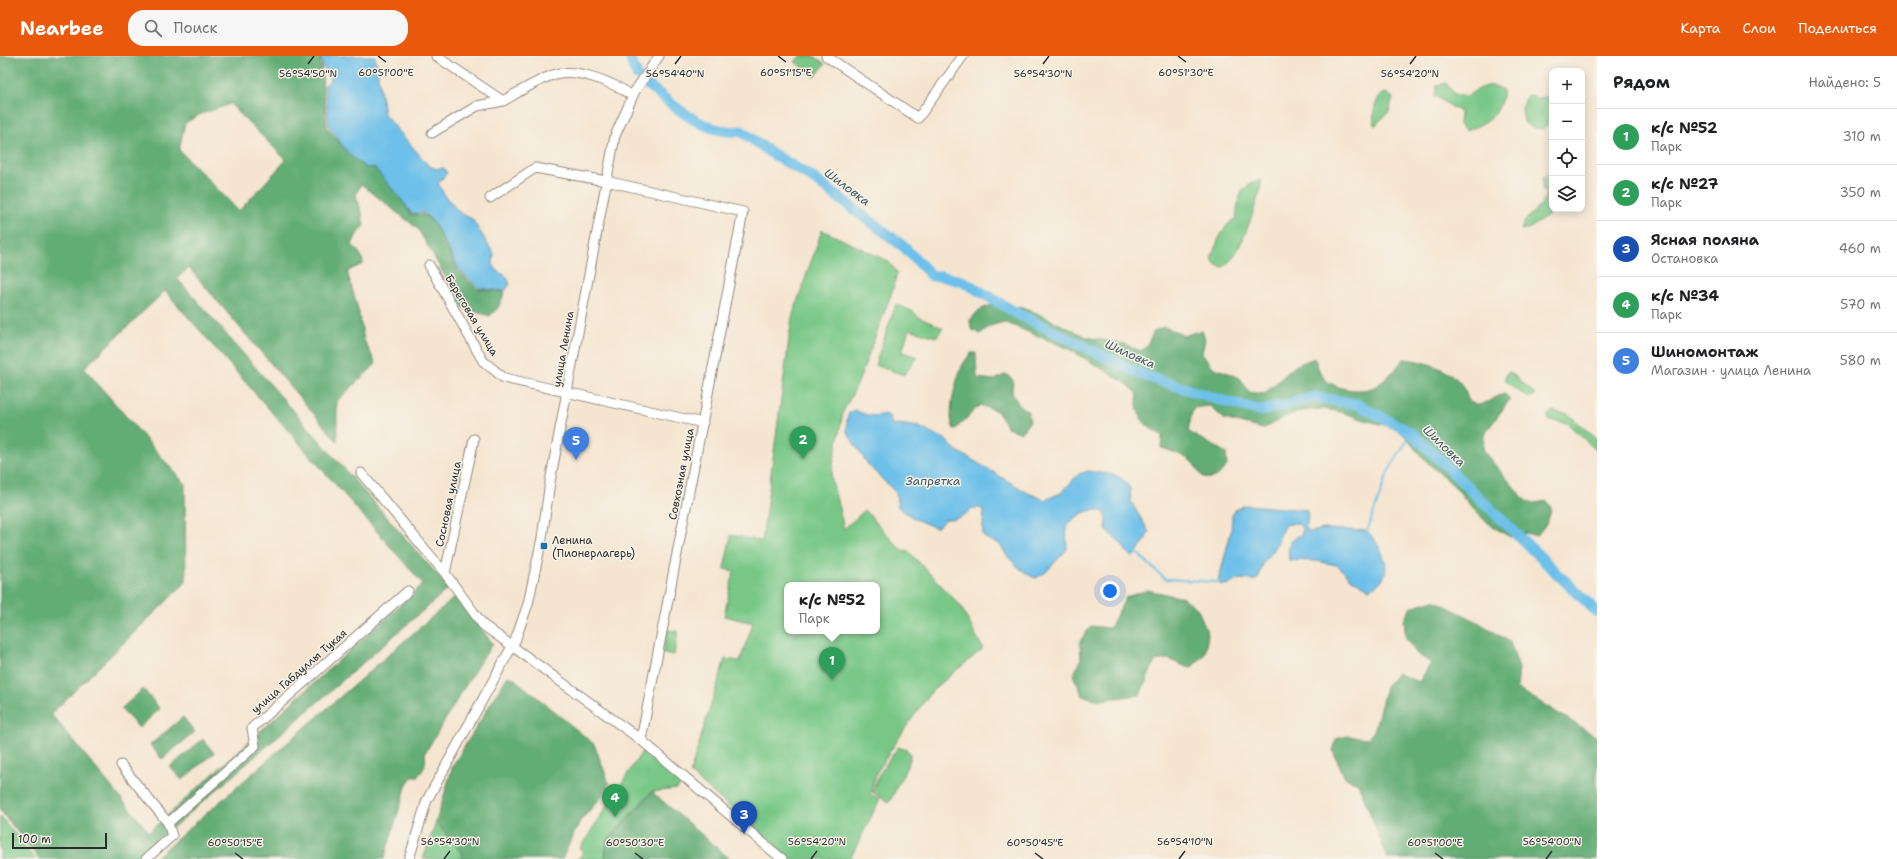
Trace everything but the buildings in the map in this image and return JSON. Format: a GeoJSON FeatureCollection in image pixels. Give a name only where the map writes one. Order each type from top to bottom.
{"type":"FeatureCollection","features":[{"type":"Feature","properties":{"kind":"street"},"geometry":{"type":"LineString","coordinates":[[436,56],[503,101]]}},
{"type":"Feature","properties":{"kind":"street"},"geometry":{"type":"LineString","coordinates":[[826,56],[918,118],[963,56]]}},
{"type":"Feature","properties":{"kind":"street","name":"улица Ленина"},"geometry":{"type":"LineString","coordinates":[[410,859],[427,800],[512,646],[529,597],[542,538],[567,392],[615,136],[633,94],[656,59]]}},
{"type":"Feature","properties":{"kind":"street"},"geometry":{"type":"LineString","coordinates":[[432,133],[477,106],[503,101],[556,74],[584,74],[633,94]]}},
{"type":"Feature","properties":{"kind":"street"},"geometry":{"type":"LineString","coordinates":[[490,198],[535,168],[606,181]]}},
{"type":"Feature","properties":{"kind":"street","name":"Совхозная улица"},"geometry":{"type":"LineString","coordinates":[[606,181],[743,212],[641,740]]}},
{"type":"Feature","properties":{"kind":"street","name":"Береговая улица"},"geometry":{"type":"LineString","coordinates":[[429,265],[482,361],[504,378],[703,423]]}},
{"type":"Feature","properties":{"kind":"street","name":"Сосновая улица"},"geometry":{"type":"LineString","coordinates":[[445,573],[474,439]]}},
{"type":"Feature","properties":{"kind":"street"},"geometry":{"type":"LineString","coordinates":[[361,473],[445,573],[483,625],[641,740],[782,859]]}},
{"type":"Feature","properties":{"kind":"street","name":"улица Габдуллы Тукая"},"geometry":{"type":"LineString","coordinates":[[168,823],[255,746],[252,728],[408,591]]}},
{"type":"Feature","properties":{"kind":"street"},"geometry":{"type":"LineString","coordinates":[[121,765],[168,823],[172,836],[146,859]]}},
{"type":"Feature","properties":{"kind":"green space"},"geometry":{"type":"Polygon","coordinates":[[[0,56],[320,56],[327,127],[347,152],[366,168],[374,167],[404,203],[411,215],[423,214],[434,223],[459,272],[478,289],[505,292],[498,308],[490,316],[463,308],[418,229],[361,184],[356,195],[362,213],[364,227],[357,234],[352,245],[360,253],[363,264],[348,271],[348,275],[358,309],[364,340],[376,364],[337,401],[337,441],[189,268],[177,278],[449,588],[137,859],[39,859],[0,810],[0,56]],[[230,104],[199,115],[185,123],[179,150],[239,211],[286,160],[230,104]],[[165,291],[84,368],[185,484],[186,582],[51,714],[149,832],[423,584],[165,291]]]}},
{"type":"Feature","properties":{"kind":"green space"},"geometry":{"type":"Polygon","coordinates":[[[800,56],[814,56],[825,64],[815,77],[795,62],[800,56]]]}},
{"type":"Feature","properties":{"kind":"green space"},"geometry":{"type":"Polygon","coordinates":[[[1446,83],[1454,94],[1467,96],[1476,90],[1485,87],[1498,87],[1503,90],[1502,99],[1496,112],[1487,121],[1466,131],[1459,125],[1460,112],[1435,96],[1437,85],[1446,83]]]}},
{"type":"Feature","properties":{"kind":"green space"},"geometry":{"type":"Polygon","coordinates":[[[1386,93],[1393,98],[1389,112],[1375,126],[1374,114],[1376,103],[1380,95],[1386,93]]]}},
{"type":"Feature","properties":{"kind":"green space"},"geometry":{"type":"Polygon","coordinates":[[[1532,95],[1536,98],[1549,96],[1549,123],[1544,129],[1533,128],[1524,122],[1522,108],[1526,96],[1532,95]]]}},
{"type":"Feature","properties":{"kind":"green space"},"geometry":{"type":"Polygon","coordinates":[[[1549,173],[1549,212],[1550,212],[1548,216],[1530,228],[1521,230],[1526,220],[1544,199],[1546,194],[1542,189],[1543,178],[1549,173]]]}},
{"type":"Feature","properties":{"kind":"green space"},"geometry":{"type":"Polygon","coordinates":[[[1261,180],[1261,189],[1246,231],[1236,253],[1223,267],[1216,265],[1211,258],[1227,225],[1236,219],[1241,194],[1248,185],[1261,180]]]}},
{"type":"Feature","properties":{"kind":"green space"},"geometry":{"type":"Polygon","coordinates":[[[822,230],[888,261],[897,273],[893,289],[858,383],[843,412],[831,476],[844,529],[865,510],[900,549],[909,552],[960,605],[983,649],[932,691],[906,727],[877,772],[870,794],[880,799],[850,859],[790,859],[690,773],[725,659],[740,661],[753,623],[724,616],[734,571],[724,569],[731,535],[762,541],[792,317],[822,230]]]}},
{"type":"Feature","properties":{"kind":"green space"},"geometry":{"type":"Polygon","coordinates":[[[896,304],[914,312],[918,317],[943,328],[936,337],[909,329],[902,352],[918,357],[904,375],[875,365],[896,304]]]}},
{"type":"Feature","properties":{"kind":"green space"},"geometry":{"type":"Polygon","coordinates":[[[991,305],[1028,309],[1087,337],[1124,344],[1141,351],[1147,345],[1154,331],[1164,327],[1178,332],[1183,336],[1202,330],[1205,340],[1202,353],[1213,367],[1240,378],[1249,392],[1264,394],[1296,365],[1315,358],[1320,373],[1326,380],[1336,386],[1349,390],[1363,390],[1374,387],[1382,382],[1404,359],[1435,366],[1456,378],[1464,387],[1467,398],[1474,404],[1481,404],[1505,394],[1510,399],[1484,435],[1483,451],[1527,502],[1535,503],[1546,501],[1551,506],[1548,519],[1536,536],[1526,533],[1511,537],[1506,535],[1492,526],[1476,512],[1457,489],[1427,462],[1403,434],[1388,426],[1347,414],[1322,409],[1299,412],[1263,429],[1224,419],[1210,406],[1193,408],[1188,431],[1226,453],[1227,466],[1222,472],[1212,478],[1204,477],[1185,457],[1161,448],[1162,435],[1145,424],[1139,414],[1137,401],[1138,394],[1126,383],[1067,348],[1004,322],[990,326],[980,334],[971,329],[970,320],[979,310],[991,305]]]}},
{"type":"Feature","properties":{"kind":"green space"},"geometry":{"type":"Polygon","coordinates":[[[971,353],[976,353],[977,378],[995,380],[1006,374],[1013,380],[1012,393],[1019,405],[1028,412],[1030,421],[1021,433],[1007,427],[997,411],[980,405],[955,430],[952,425],[951,418],[952,399],[962,366],[971,353]]]}},
{"type":"Feature","properties":{"kind":"green space"},"geometry":{"type":"Polygon","coordinates":[[[1510,372],[1536,395],[1529,398],[1515,389],[1505,380],[1506,374],[1510,372]]]}},
{"type":"Feature","properties":{"kind":"green space"},"geometry":{"type":"Polygon","coordinates":[[[1552,411],[1568,414],[1597,439],[1597,451],[1567,423],[1549,420],[1547,416],[1552,411]]]}},
{"type":"Feature","properties":{"kind":"green space"},"geometry":{"type":"Polygon","coordinates":[[[1148,590],[1184,598],[1198,609],[1208,634],[1205,654],[1191,668],[1168,659],[1155,661],[1140,695],[1100,700],[1083,696],[1073,675],[1081,660],[1080,641],[1091,626],[1110,628],[1126,597],[1148,590]]]}},
{"type":"Feature","properties":{"kind":"green space"},"geometry":{"type":"Polygon","coordinates":[[[456,596],[493,644],[478,665],[425,753],[426,760],[423,769],[417,777],[412,777],[407,784],[384,859],[154,859],[456,596]]]}},
{"type":"Feature","properties":{"kind":"green space"},"geometry":{"type":"Polygon","coordinates":[[[1434,600],[1478,622],[1510,642],[1519,668],[1517,688],[1597,737],[1597,859],[1388,859],[1358,783],[1345,778],[1333,751],[1336,739],[1346,736],[1368,738],[1374,731],[1386,687],[1397,673],[1419,682],[1431,663],[1417,654],[1406,639],[1404,620],[1411,607],[1434,600]]]}},
{"type":"Feature","properties":{"kind":"green space"},"geometry":{"type":"Polygon","coordinates":[[[667,630],[678,631],[674,655],[663,653],[667,630]]]}},
{"type":"Feature","properties":{"kind":"green space"},"geometry":{"type":"Polygon","coordinates":[[[507,677],[512,677],[594,744],[609,783],[600,799],[580,821],[562,859],[461,859],[463,854],[436,822],[453,765],[507,677]]]}},
{"type":"Feature","properties":{"kind":"green space"},"geometry":{"type":"Polygon","coordinates":[[[143,689],[160,709],[139,728],[121,709],[143,689]]]}},
{"type":"Feature","properties":{"kind":"green space"},"geometry":{"type":"Polygon","coordinates":[[[183,717],[195,732],[162,759],[150,745],[183,717]]]}},
{"type":"Feature","properties":{"kind":"green space"},"geometry":{"type":"Polygon","coordinates":[[[203,739],[214,753],[182,780],[170,767],[203,739]]]}},
{"type":"Feature","properties":{"kind":"green space"},"geometry":{"type":"Polygon","coordinates":[[[898,747],[907,750],[910,754],[910,760],[890,801],[888,802],[872,792],[880,773],[898,747]]]}},
{"type":"Feature","properties":{"kind":"green space"},"geometry":{"type":"Polygon","coordinates":[[[643,750],[682,783],[677,789],[651,792],[607,841],[605,859],[578,859],[583,853],[580,848],[643,750]]]}},
{"type":"Feature","properties":{"kind":"green space"},"geometry":{"type":"Polygon","coordinates":[[[652,792],[730,859],[605,859],[607,841],[652,792]]]}},
{"type":"Feature","properties":{"kind":"green space"},"geometry":{"type":"Polygon","coordinates":[[[0,816],[35,859],[0,859],[0,816]]]}},
{"type":"Feature","properties":{"kind":"green space"},"geometry":{"type":"Polygon","coordinates":[[[436,822],[463,854],[461,859],[423,859],[436,822]]]}},
{"type":"Feature","properties":{"kind":"water"},"geometry":{"type":"Polygon","coordinates":[[[321,56],[375,56],[384,114],[429,166],[437,169],[444,168],[447,173],[438,183],[445,196],[460,213],[472,219],[494,254],[493,264],[497,271],[506,276],[510,284],[505,291],[479,288],[460,271],[434,223],[423,212],[412,214],[374,167],[366,168],[347,152],[329,126],[325,85],[330,80],[330,72],[323,68],[321,56]]]}},
{"type":"Feature","properties":{"kind":"water","name":"Запретка"},"geometry":{"type":"Polygon","coordinates":[[[855,410],[863,414],[870,415],[885,414],[890,417],[891,423],[894,425],[898,424],[919,427],[945,439],[954,449],[1028,493],[1045,500],[1061,493],[1079,474],[1088,471],[1114,475],[1122,479],[1130,488],[1131,502],[1149,532],[1143,544],[1133,557],[1130,556],[1119,541],[1106,530],[1107,520],[1104,512],[1098,510],[1088,511],[1078,516],[1066,527],[1067,549],[1046,572],[1036,578],[1032,577],[1011,560],[998,543],[989,540],[984,536],[984,510],[977,508],[957,518],[946,519],[936,528],[915,519],[898,507],[896,493],[869,466],[847,432],[847,419],[849,413],[855,410]]]}},
{"type":"Feature","properties":{"kind":"water"},"geometry":{"type":"Polygon","coordinates":[[[1245,505],[1306,510],[1308,515],[1306,530],[1310,532],[1324,529],[1367,531],[1380,548],[1383,555],[1386,570],[1384,576],[1379,583],[1369,589],[1353,580],[1337,565],[1316,561],[1289,560],[1288,551],[1291,542],[1302,534],[1302,527],[1296,523],[1285,525],[1275,548],[1264,561],[1259,576],[1256,580],[1240,579],[1230,584],[1221,585],[1218,582],[1231,532],[1232,516],[1234,510],[1245,505]]]}},
{"type":"Feature","properties":{"kind":"waterway","name":"Шиловка"},"geometry":{"type":"LineString","coordinates":[[629,56],[637,75]]}},
{"type":"Feature","properties":{"kind":"waterway","name":"Шиловка"},"geometry":{"type":"LineString","coordinates":[[648,85],[668,102],[691,118],[715,129],[741,131],[773,154],[810,176],[903,246],[932,276],[941,276],[964,282],[1018,314],[1140,374],[1220,400],[1262,411],[1314,397],[1357,404],[1412,433],[1597,612]]}},
{"type":"Feature","properties":{"kind":"waterway"},"geometry":{"type":"LineString","coordinates":[[1367,531],[1389,470],[1412,433]]}},
{"type":"Feature","properties":{"kind":"waterway"},"geometry":{"type":"LineString","coordinates":[[1136,552],[1165,579],[1218,582]]}},
{"type":"Feature","properties":{"kind":"place","name":"к/с №27"},"geometry":{"type":"Point","coordinates":[803,459]}},
{"type":"Feature","properties":{"kind":"place","name":"Шиномонтаж"},"geometry":{"type":"Point","coordinates":[576,460]}},
{"type":"Feature","properties":{"kind":"place","name":"Ленина (Пионерлагерь)"},"geometry":{"type":"Point","coordinates":[544,546]}},
{"type":"Feature","properties":{"kind":"place","name":"к/с №52"},"geometry":{"type":"Point","coordinates":[832,680]}},
{"type":"Feature","properties":{"kind":"place","name":"к/с №34"},"geometry":{"type":"Point","coordinates":[615,817]}},
{"type":"Feature","properties":{"kind":"place","name":"Ясная поляна"},"geometry":{"type":"Point","coordinates":[744,834]}}]}
